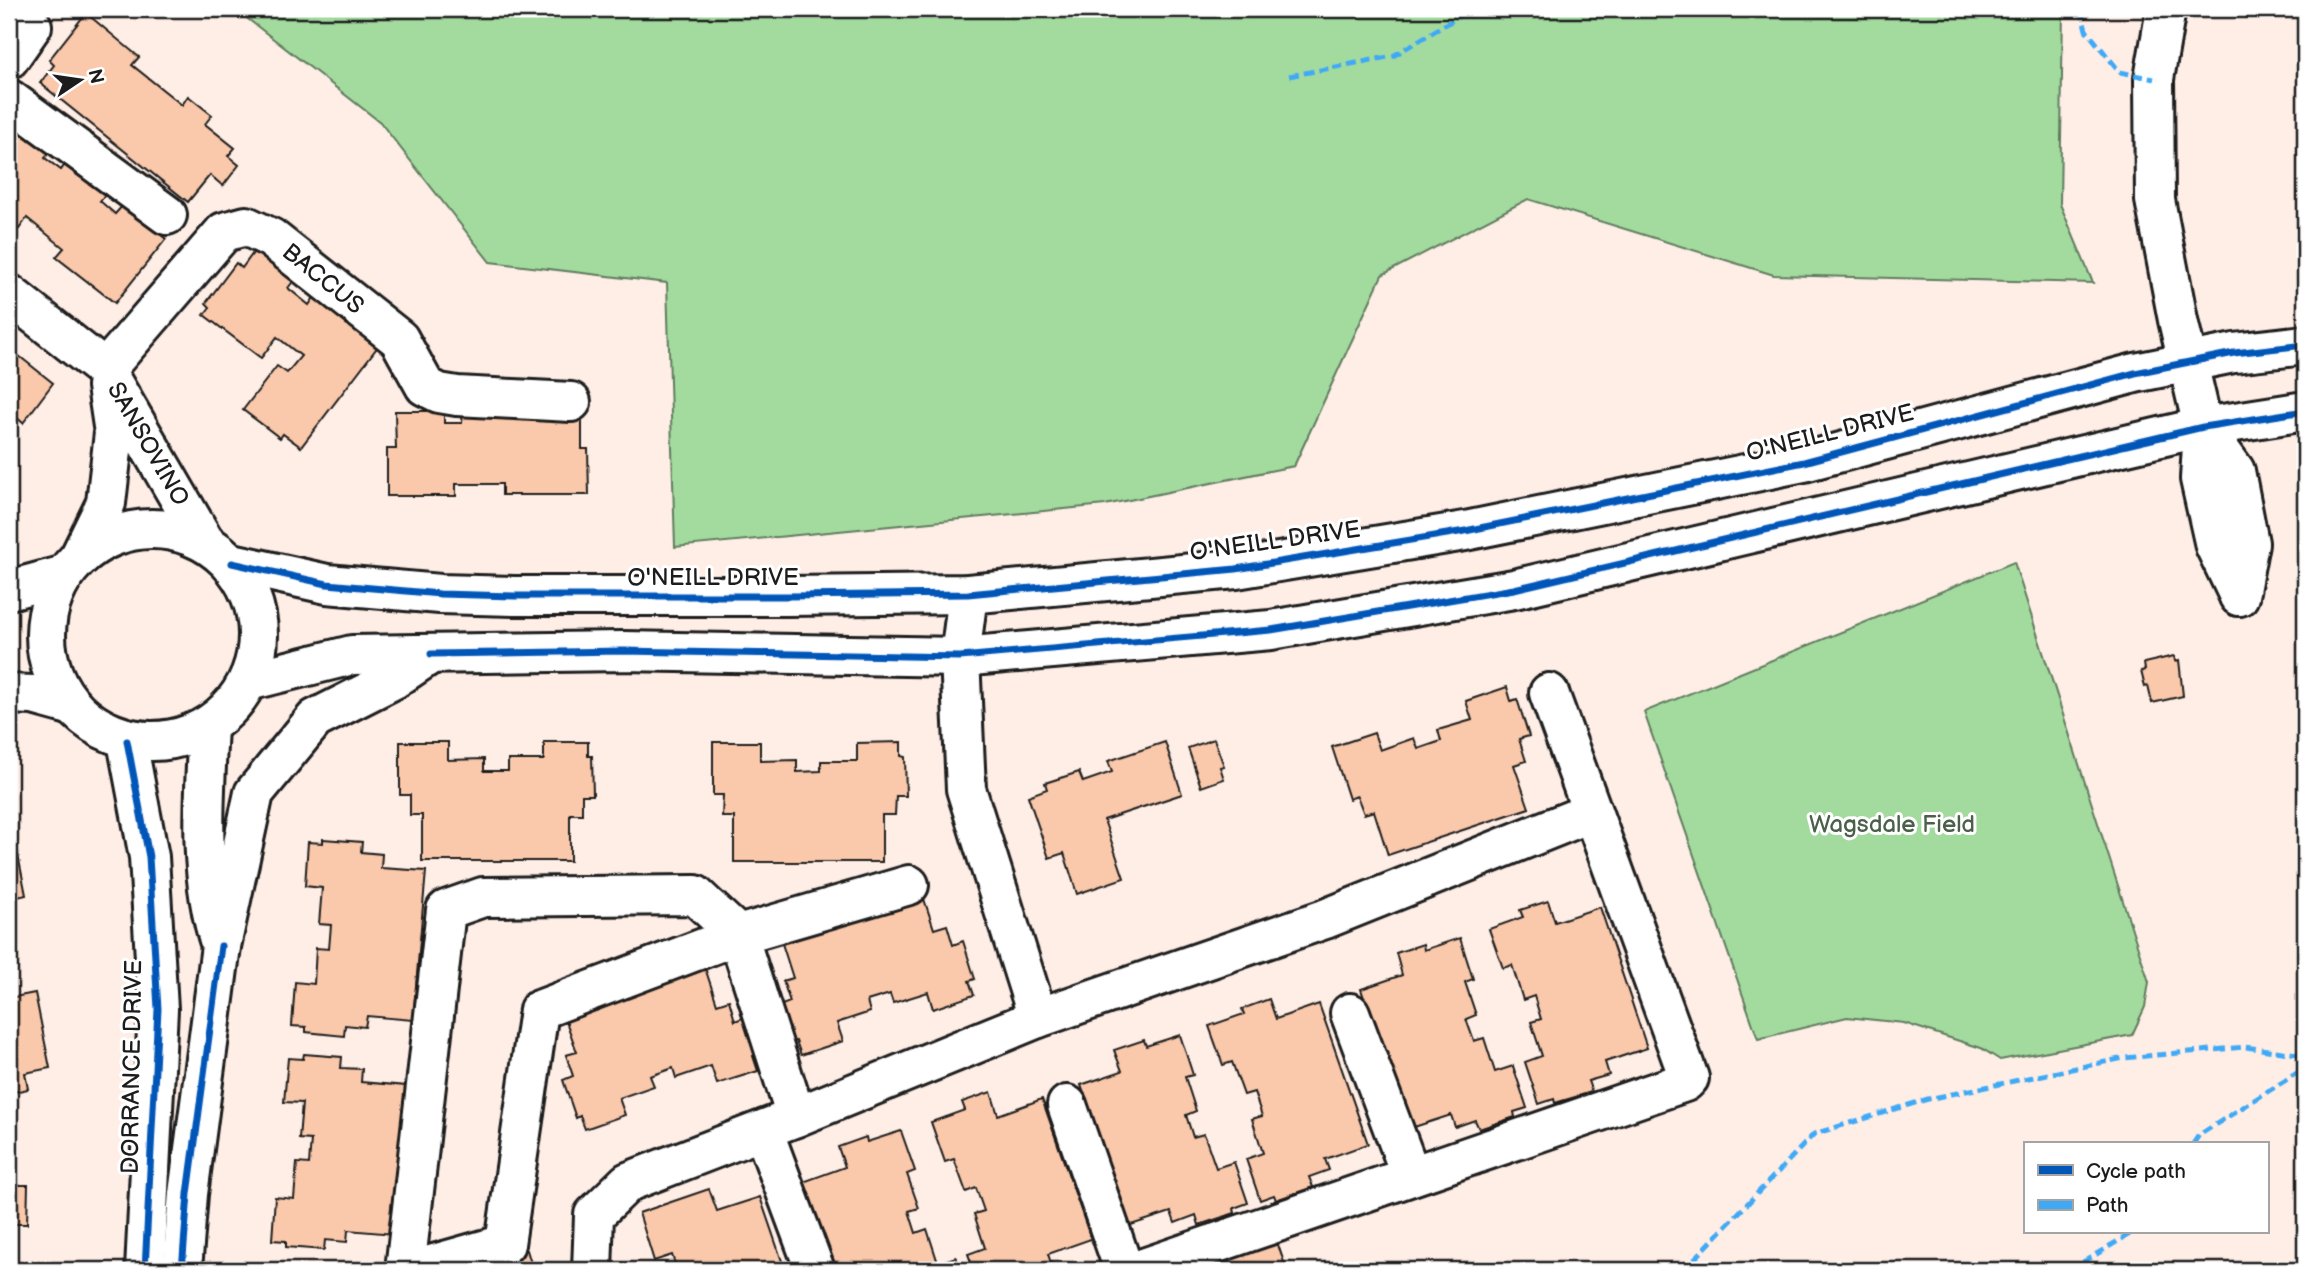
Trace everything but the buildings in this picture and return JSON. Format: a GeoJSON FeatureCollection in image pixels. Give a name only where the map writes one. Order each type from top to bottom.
{"type":"FeatureCollection","features":[{"type":"Feature","properties":{"kind":"street"},"geometry":{"type":"LineString","coordinates":[[2166,9],[2154,79],[2155,200],[2187,364],[2203,427]]}},
{"type":"Feature","properties":{"kind":"street"},"geometry":{"type":"LineString","coordinates":[[9,59],[21,18]]}},
{"type":"Feature","properties":{"kind":"street"},"geometry":{"type":"LineString","coordinates":[[9,99],[167,215]]}},
{"type":"Feature","properties":{"kind":"street","name":"BACCUS"},"geometry":{"type":"LineString","coordinates":[[105,370],[224,233],[246,226],[271,238],[399,339],[425,386],[439,393],[457,396],[571,401]]}},
{"type":"Feature","properties":{"kind":"street"},"geometry":{"type":"LineString","coordinates":[[9,293],[105,370]]}},
{"type":"Feature","properties":{"kind":"street","name":"O'NEILL DRIVE"},"geometry":{"type":"LineString","coordinates":[[232,563],[327,584],[440,594],[968,594],[1236,569],[1465,531],[1804,462],[2135,373],[2234,354],[2305,345]]}},
{"type":"Feature","properties":{"kind":"street","name":"SANSOVINO"},"geometry":{"type":"LineString","coordinates":[[105,370],[203,539]]}},
{"type":"Feature","properties":{"kind":"street","name":"SANSOVINO"},"geometry":{"type":"LineString","coordinates":[[71,565],[106,503],[114,433],[105,370]]}},
{"type":"Feature","properties":{"kind":"street"},"geometry":{"type":"LineString","coordinates":[[248,681],[352,655],[623,651],[960,657],[1271,630],[1514,589],[2203,427],[2305,411]]}},
{"type":"Feature","properties":{"kind":"street","name":"O'NEILL DRIVE"},"geometry":{"type":"LineString","coordinates":[[9,590],[71,565],[109,537],[137,527],[172,528],[203,539],[232,563],[248,594],[257,625],[256,660],[244,692],[223,718],[194,736],[127,741],[97,728],[73,706],[56,678],[49,647],[49,612],[71,565]]}},
{"type":"Feature","properties":{"kind":"street"},"geometry":{"type":"LineString","coordinates":[[968,594],[960,657],[966,789],[1038,1018]]}},
{"type":"Feature","properties":{"kind":"street"},"geometry":{"type":"LineString","coordinates":[[182,1270],[188,1194],[221,946],[254,793],[315,719],[394,679],[431,654]]}},
{"type":"Feature","properties":{"kind":"street"},"geometry":{"type":"LineString","coordinates":[[1138,1270],[1685,1082],[1689,1078],[1549,692]]}},
{"type":"Feature","properties":{"kind":"street","name":"O'NEILL DRIVE"},"geometry":{"type":"LineString","coordinates":[[9,694],[33,695],[73,706]]}},
{"type":"Feature","properties":{"kind":"street"},"geometry":{"type":"LineString","coordinates":[[208,728],[206,850],[212,919],[221,946]]}},
{"type":"Feature","properties":{"kind":"street","name":"DORRANCE DRIVE"},"geometry":{"type":"LineString","coordinates":[[127,741],[149,857],[158,1009],[145,1270]]}},
{"type":"Feature","properties":{"kind":"street"},"geometry":{"type":"LineString","coordinates":[[592,1270],[594,1215],[628,1182],[1038,1018],[1325,919],[1592,812]]}},
{"type":"Feature","properties":{"kind":"street"},"geometry":{"type":"LineString","coordinates":[[413,1270],[505,1244],[539,1010],[738,935],[909,885]]}},
{"type":"Feature","properties":{"kind":"street"},"geometry":{"type":"LineString","coordinates":[[405,1270],[446,910],[483,897],[695,895],[738,935],[779,1123],[815,1270]]}},
{"type":"Feature","properties":{"kind":"street"},"geometry":{"type":"LineString","coordinates":[[1350,1013],[1411,1176]]}},
{"type":"Feature","properties":{"kind":"street"},"geometry":{"type":"LineString","coordinates":[[1067,1105],[1124,1270]]}},
{"type":"Feature","properties":{"kind":"green space"},"geometry":{"type":"Polygon","coordinates":[[[235,9],[2063,9],[2060,204],[2093,283],[1774,275],[1528,199],[1382,275],[1294,466],[1105,505],[675,547],[667,283],[490,262],[380,122],[235,9]]]}},
{"type":"Feature","properties":{"kind":"green space","name":"Wagsdale Field"},"geometry":{"type":"Polygon","coordinates":[[[2014,562],[2149,982],[2145,1007],[2132,1035],[2000,1060],[1981,1048],[1904,1023],[1847,1017],[1758,1039],[1644,712],[2014,562]]]}},
{"type":"Feature","properties":{"kind":"marked path"},"geometry":{"type":"LineString","coordinates":[[1289,76],[1393,56],[1471,9]]}},
{"type":"Feature","properties":{"kind":"marked path"},"geometry":{"type":"LineString","coordinates":[[2081,9],[2086,30],[2120,72],[2154,79]]}},
{"type":"Feature","properties":{"kind":"marked path"},"geometry":{"type":"LineString","coordinates":[[1684,1270],[1814,1134],[1928,1099],[2124,1058],[2245,1047],[2305,1055]]}},
{"type":"Feature","properties":{"kind":"marked path"},"geometry":{"type":"LineString","coordinates":[[2194,1142],[2199,1135],[2305,1068]]}},
{"type":"Feature","properties":{"kind":"marked path"},"geometry":{"type":"LineString","coordinates":[[2070,1270],[2130,1234]]}},
{"type":"Feature","properties":{"kind":"cycle path"},"geometry":{"type":"LineString","coordinates":[[232,563],[327,584],[440,594],[514,596],[968,594],[1236,569],[1465,531],[1804,462],[2135,373],[2234,353],[2305,345]]}},
{"type":"Feature","properties":{"kind":"cycle path"},"geometry":{"type":"LineString","coordinates":[[431,654],[623,651],[960,657],[1271,630],[1514,589],[2203,427],[2305,411]]}},
{"type":"Feature","properties":{"kind":"cycle path"},"geometry":{"type":"LineString","coordinates":[[127,741],[149,857],[158,1009],[145,1270]]}},
{"type":"Feature","properties":{"kind":"cycle path"},"geometry":{"type":"LineString","coordinates":[[182,1270],[188,1194],[221,946]]}}]}
